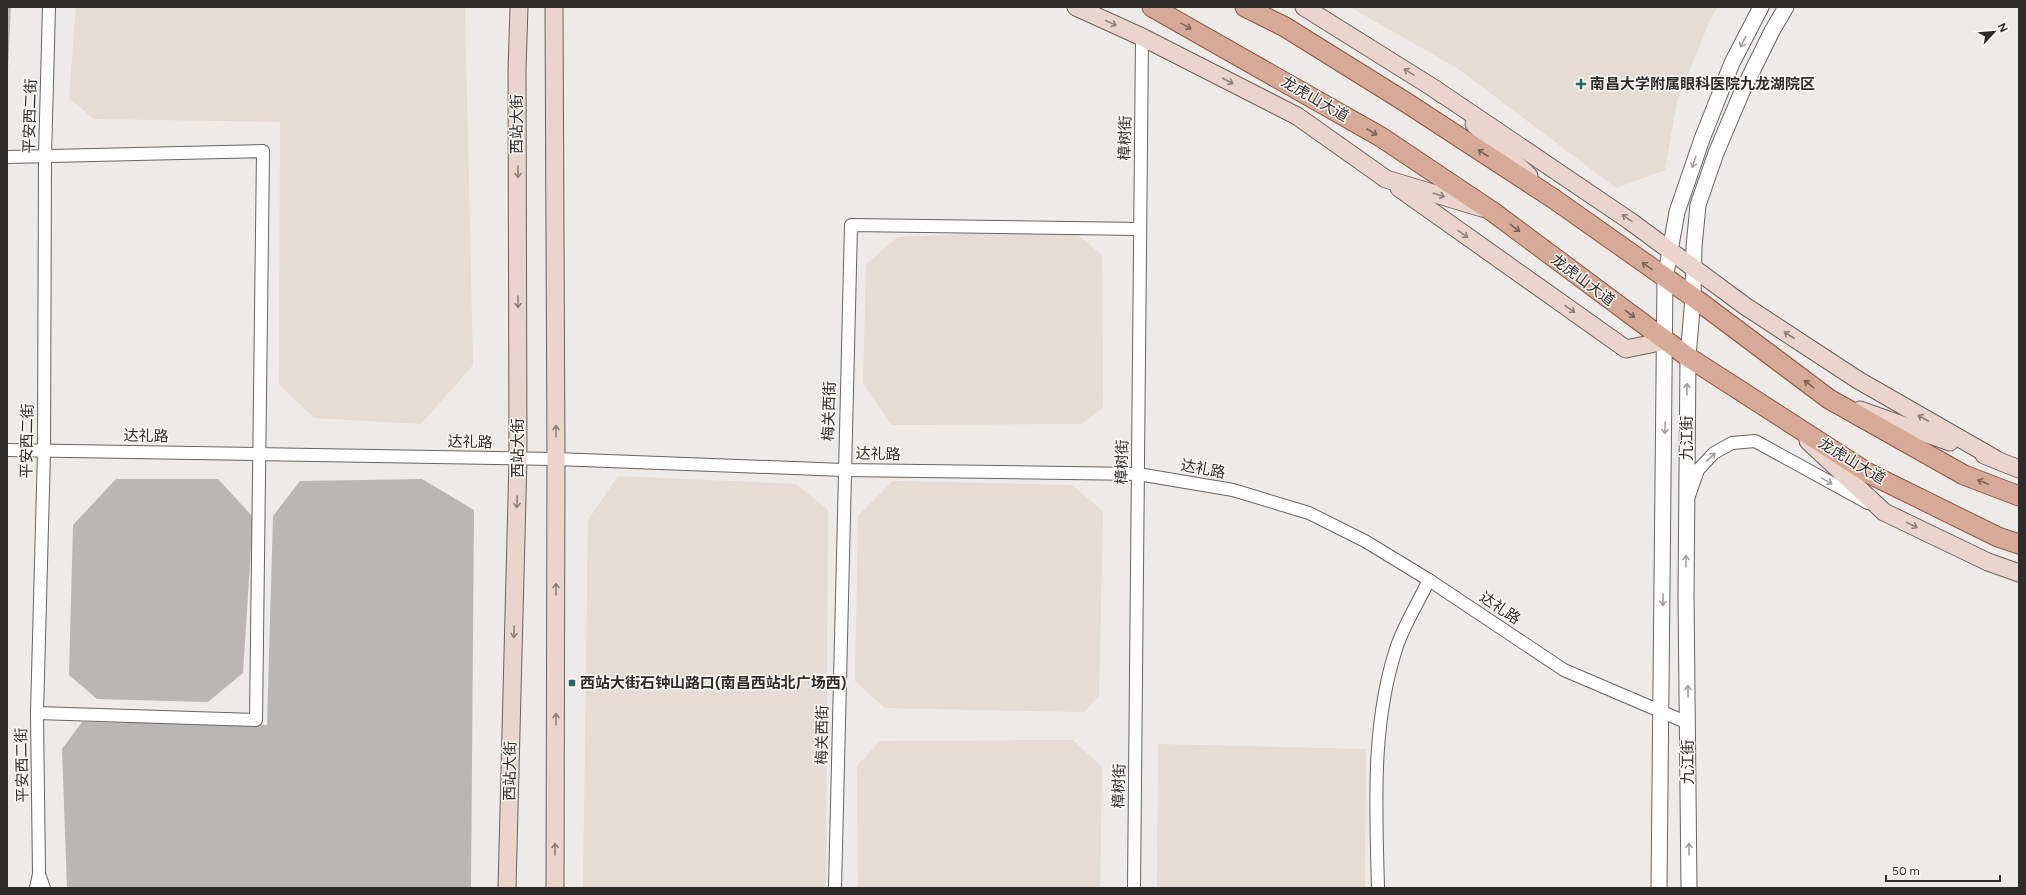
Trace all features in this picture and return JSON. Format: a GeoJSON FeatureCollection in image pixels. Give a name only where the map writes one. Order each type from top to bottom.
{"type":"FeatureCollection","features":[{"type":"Feature","properties":{"kind":"main road"},"geometry":{"type":"LineString","coordinates":[[515,7],[517,70]]}},
{"type":"Feature","properties":{"kind":"main road","name":"西站大街"},"geometry":{"type":"LineString","coordinates":[[507,888],[518,459],[517,70],[519,7]]}},
{"type":"Feature","properties":{"kind":"main road"},"geometry":{"type":"LineString","coordinates":[[554,7],[556,459],[555,888]]}},
{"type":"Feature","properties":{"kind":"main road"},"geometry":{"type":"LineString","coordinates":[[1076,7],[1142,37],[1297,116],[1626,349],[1666,342]]}},
{"type":"Feature","properties":{"kind":"main road","name":"龙虎山大道"},"geometry":{"type":"LineString","coordinates":[[1152,7],[1381,137],[1493,212],[1666,342],[1868,473],[1998,537],[2019,544]]}},
{"type":"Feature","properties":{"kind":"main road"},"geometry":{"type":"LineString","coordinates":[[1245,7],[1285,27],[1324,51],[1407,103],[1554,200],[1665,279],[1693,297],[1829,399],[1964,475],[2019,496]]}},
{"type":"Feature","properties":{"kind":"main road"},"geometry":{"type":"LineString","coordinates":[[1304,7],[1435,88],[1630,221],[1745,306],[1858,380],[1994,458]]}},
{"type":"Feature","properties":{"kind":"main road"},"geometry":{"type":"LineString","coordinates":[[1435,88],[1554,200]]}},
{"type":"Feature","properties":{"kind":"main road"},"geometry":{"type":"LineString","coordinates":[[1386,179],[1493,212]]}},
{"type":"Feature","properties":{"kind":"main road"},"geometry":{"type":"LineString","coordinates":[[1829,399],[1994,458],[2019,469]]}},
{"type":"Feature","properties":{"kind":"main road"},"geometry":{"type":"LineString","coordinates":[[1786,420],[1884,512],[1988,562],[2019,573]]}},
{"type":"Feature","properties":{"kind":"street","name":"平安西二街"},"geometry":{"type":"LineString","coordinates":[[40,874],[37,713],[44,451],[45,156],[49,7]]}},
{"type":"Feature","properties":{"kind":"street","name":"九江街"},"geometry":{"type":"LineString","coordinates":[[1659,888],[1666,342],[1665,279],[1678,212],[1702,139],[1732,63],[1761,7]]}},
{"type":"Feature","properties":{"kind":"street","name":"九江街"},"geometry":{"type":"LineString","coordinates":[[1689,888],[1687,502],[1688,357],[1698,206],[1716,153],[1741,94],[1772,31],[1786,7]]}},
{"type":"Feature","properties":{"kind":"street","name":"樟树街"},"geometry":{"type":"LineString","coordinates":[[1134,888],[1142,37]]}},
{"type":"Feature","properties":{"kind":"street"},"geometry":{"type":"LineString","coordinates":[[7,157],[263,151],[256,720],[37,713]]}},
{"type":"Feature","properties":{"kind":"street","name":"梅关西街"},"geometry":{"type":"LineString","coordinates":[[835,888],[851,225],[1140,229]]}},
{"type":"Feature","properties":{"kind":"street"},"geometry":{"type":"LineString","coordinates":[[1687,502],[1698,470],[1714,453],[1732,443],[1755,441],[1884,512]]}},
{"type":"Feature","properties":{"kind":"street","name":"达礼路"},"geometry":{"type":"LineString","coordinates":[[7,450],[556,459],[844,470],[1138,474],[1233,490],[1309,513],[1365,540],[1429,580],[1564,670],[1688,723]]}},
{"type":"Feature","properties":{"kind":"street"},"geometry":{"type":"LineString","coordinates":[[1378,888],[1375,778],[1383,701],[1397,645],[1429,580]]}},
{"type":"Feature","properties":{"kind":"street"},"geometry":{"type":"LineString","coordinates":[[36,888],[40,874]]}},
{"type":"Feature","properties":{"kind":"street"},"geometry":{"type":"LineString","coordinates":[[40,874],[44,888]]}},
{"type":"Feature","properties":{"kind":"shaded area"},"geometry":{"type":"Polygon","coordinates":[[[76,7],[465,7],[473,365],[421,424],[314,418],[279,384],[280,122],[94,119],[69,98],[76,7]]]}},
{"type":"Feature","properties":{"kind":"shaded area","name":"南昌大学附属眼科医院九龙湖院区"},"geometry":{"type":"Polygon","coordinates":[[[1350,7],[1718,7],[1710,20],[1677,101],[1665,170],[1616,188],[1457,68],[1350,7]]]}},
{"type":"Feature","properties":{"kind":"shaded area"},"geometry":{"type":"Polygon","coordinates":[[[1070,229],[1102,255],[1103,407],[1082,424],[892,425],[863,384],[866,264],[898,237],[1070,229]]]}},
{"type":"Feature","properties":{"kind":"shaded area"},"geometry":{"type":"Polygon","coordinates":[[[618,476],[796,484],[828,510],[826,888],[583,888],[588,520],[618,476]]]}},
{"type":"Feature","properties":{"kind":"shaded area"},"geometry":{"type":"Polygon","coordinates":[[[893,481],[1072,485],[1103,511],[1099,696],[1084,712],[885,708],[855,681],[858,516],[893,481]]]}},
{"type":"Feature","properties":{"kind":"shaded area"},"geometry":{"type":"Polygon","coordinates":[[[1073,740],[1102,767],[1100,888],[858,888],[857,766],[880,741],[1073,740]]]}},
{"type":"Feature","properties":{"kind":"shaded area"},"geometry":{"type":"Polygon","coordinates":[[[1158,744],[1366,749],[1365,888],[1157,888],[1158,744]]]}},
{"type":"Feature","properties":{"kind":"building"},"geometry":{"type":"Polygon","coordinates":[[[7,7],[11,7],[8,68],[7,68],[7,7]]]}},
{"type":"Feature","properties":{"kind":"building"},"geometry":{"type":"Polygon","coordinates":[[[116,479],[218,479],[253,517],[243,673],[208,702],[97,699],[69,675],[73,525],[116,479]]]}},
{"type":"Feature","properties":{"kind":"building"},"geometry":{"type":"Polygon","coordinates":[[[422,479],[474,510],[471,888],[67,888],[62,749],[82,722],[267,725],[273,516],[300,481],[422,479]]]}},
{"type":"Feature","properties":{"kind":"place","name":"南昌大学附属眼科医院九龙湖院区"},"geometry":{"type":"Point","coordinates":[1581,84]}},
{"type":"Feature","properties":{"kind":"place","name":"西站大街石钟山路口(南昌西站北广场西)"},"geometry":{"type":"Point","coordinates":[572,683]}}]}
